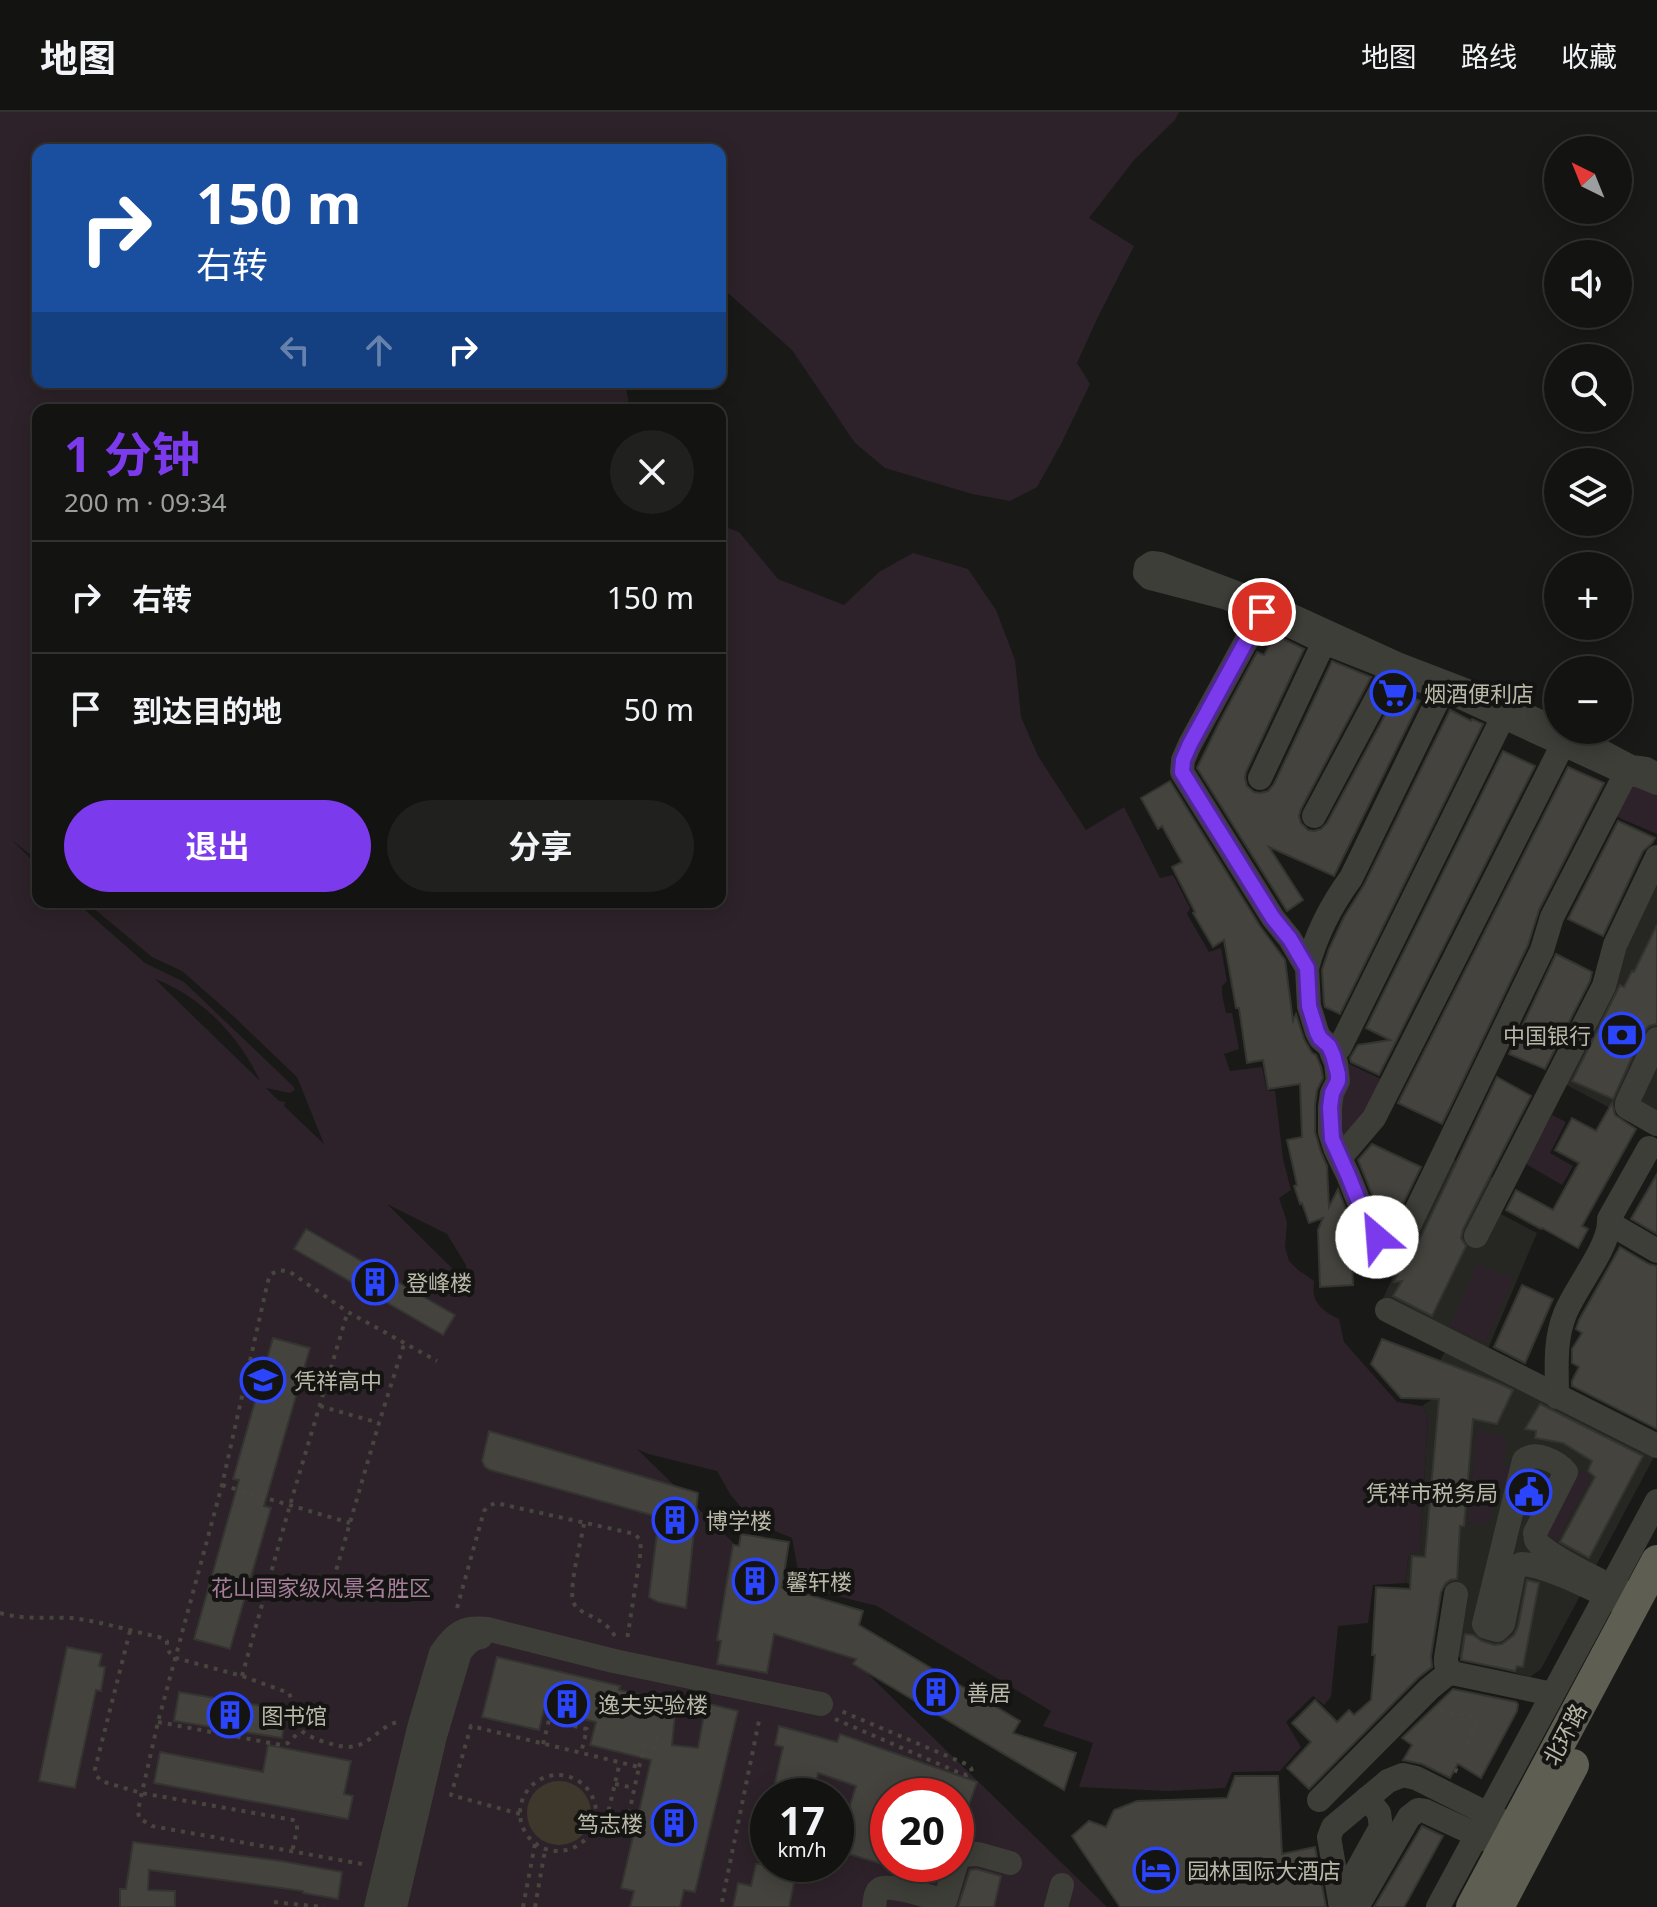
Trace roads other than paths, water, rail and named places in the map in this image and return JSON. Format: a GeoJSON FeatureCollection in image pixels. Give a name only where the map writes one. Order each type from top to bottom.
{"type":"FeatureCollection","features":[{"type":"Feature","properties":{"kind":"main road","name":"北环路"},"geometry":{"type":"LineString","coordinates":[[1472,1907],[1496,1831],[1629,1599],[1657,1561]]}},
{"type":"Feature","properties":{"kind":"main road","name":"北环路"},"geometry":{"type":"LineString","coordinates":[[1498,1907],[1629,1599]]}},
{"type":"Feature","properties":{"kind":"street"},"geometry":{"type":"LineString","coordinates":[[1544,735],[1443,689],[1324,642],[1227,598],[1150,578],[1145,573],[1146,567],[1152,563],[1160,564],[1268,605],[1397,664],[1501,704],[1631,767],[1646,769],[1657,775]]}},
{"type":"Feature","properties":{"kind":"street"},"geometry":{"type":"LineString","coordinates":[[1262,612],[1190,744],[1182,772],[1307,968]]}},
{"type":"Feature","properties":{"kind":"street"},"geometry":{"type":"LineString","coordinates":[[1260,778],[1324,642]]}},
{"type":"Feature","properties":{"kind":"street"},"geometry":{"type":"LineString","coordinates":[[1314,816],[1392,670]]}},
{"type":"Feature","properties":{"kind":"street"},"geometry":{"type":"LineString","coordinates":[[1443,689],[1351,878],[1326,918],[1307,968],[1309,1006],[1317,1032],[1333,1055],[1338,1074],[1330,1107],[1330,1132],[1369,1227],[1383,1240],[1401,1238],[1409,1225],[1542,950],[1552,917],[1626,773]]}},
{"type":"Feature","properties":{"kind":"street"},"geometry":{"type":"LineString","coordinates":[[1333,1055],[1340,1047],[1503,717]]}},
{"type":"Feature","properties":{"kind":"street"},"geometry":{"type":"LineString","coordinates":[[1340,1158],[1370,1126],[1563,744],[1626,773],[1657,783]]}},
{"type":"Feature","properties":{"kind":"street"},"geometry":{"type":"LineString","coordinates":[[1476,1236],[1604,986],[1615,945],[1657,857]]}},
{"type":"Feature","properties":{"kind":"street"},"geometry":{"type":"LineString","coordinates":[[1657,1039],[1627,1103],[1631,1110],[1657,1124]]}},
{"type":"Feature","properties":{"kind":"street"},"geometry":{"type":"LineString","coordinates":[[1557,1397],[1559,1329],[1570,1302],[1602,1247],[1609,1219],[1649,1148]]}},
{"type":"Feature","properties":{"kind":"street"},"geometry":{"type":"LineString","coordinates":[[1609,1223],[1657,1251]]}},
{"type":"Feature","properties":{"kind":"street"},"geometry":{"type":"LineString","coordinates":[[1387,1310],[1657,1446]]}},
{"type":"Feature","properties":{"kind":"street"},"geometry":{"type":"LineString","coordinates":[[1532,1455],[1553,1462],[1566,1472],[1535,1533],[1539,1544],[1629,1599],[1521,1564],[1514,1570],[1503,1624],[1497,1630],[1486,1627],[1484,1624],[1527,1457],[1532,1455]]}},
{"type":"Feature","properties":{"kind":"street"},"geometry":{"type":"LineString","coordinates":[[1438,1907],[1496,1831],[1552,1694],[1629,1599],[1657,1501]]}},
{"type":"Feature","properties":{"kind":"street"},"geometry":{"type":"LineString","coordinates":[[1452,1673],[1446,1658],[1456,1594]]}},
{"type":"Feature","properties":{"kind":"street"},"geometry":{"type":"LineString","coordinates":[[376,1907],[419,1728],[441,1653],[464,1629],[474,1627],[819,1709],[763,1701],[485,1637],[476,1638],[460,1652],[435,1736],[395,1907]]}},
{"type":"Feature","properties":{"kind":"street"},"geometry":{"type":"LineString","coordinates":[[1319,1800],[1429,1689],[1452,1673],[1552,1694]]}},
{"type":"Feature","properties":{"kind":"street"},"geometry":{"type":"LineString","coordinates":[[1346,1905],[1329,1837],[1333,1827],[1388,1781],[1403,1775],[1416,1778],[1458,1800],[1496,1831]]}},
{"type":"Feature","properties":{"kind":"street"},"geometry":{"type":"LineString","coordinates":[[1346,1905],[1381,1827],[1379,1813],[1367,1798]]}},
{"type":"Feature","properties":{"kind":"street"},"geometry":{"type":"LineString","coordinates":[[1346,1905],[1409,1817],[1418,1810],[1496,1831]]}},
{"type":"Feature","properties":{"kind":"street"},"geometry":{"type":"LineString","coordinates":[[874,1907],[877,1891],[891,1887],[944,1904],[961,1855],[978,1854],[1010,1863]]}},
{"type":"Feature","properties":{"kind":"place","name":"烟酒便利店"},"geometry":{"type":"Point","coordinates":[1393,693]}},
{"type":"Feature","properties":{"kind":"place","name":"中国银行"},"geometry":{"type":"Point","coordinates":[1622,1035]}},
{"type":"Feature","properties":{"kind":"place","name":"登峰楼"},"geometry":{"type":"Point","coordinates":[375,1282]}},
{"type":"Feature","properties":{"kind":"place","name":"凭祥高中"},"geometry":{"type":"Point","coordinates":[263,1380]}},
{"type":"Feature","properties":{"kind":"place","name":"凭祥市税务局"},"geometry":{"type":"Point","coordinates":[1529,1492]}},
{"type":"Feature","properties":{"kind":"place","name":"博学楼"},"geometry":{"type":"Point","coordinates":[675,1520]}},
{"type":"Feature","properties":{"kind":"place","name":"馨轩楼"},"geometry":{"type":"Point","coordinates":[755,1581]}},
{"type":"Feature","properties":{"kind":"place","name":"善居"},"geometry":{"type":"Point","coordinates":[936,1692]}},
{"type":"Feature","properties":{"kind":"place","name":"逸夫实验楼"},"geometry":{"type":"Point","coordinates":[567,1704]}},
{"type":"Feature","properties":{"kind":"place","name":"图书馆"},"geometry":{"type":"Point","coordinates":[230,1715]}},
{"type":"Feature","properties":{"kind":"place","name":"笃志楼"},"geometry":{"type":"Point","coordinates":[674,1823]}},
{"type":"Feature","properties":{"kind":"place","name":"园林国际大酒店"},"geometry":{"type":"Point","coordinates":[1156,1870]}},
{"type":"Feature","properties":{"kind":"park label","name":"花山国家级风景名胜区"},"geometry":{"type":"Point","coordinates":[321,1587]}}]}
